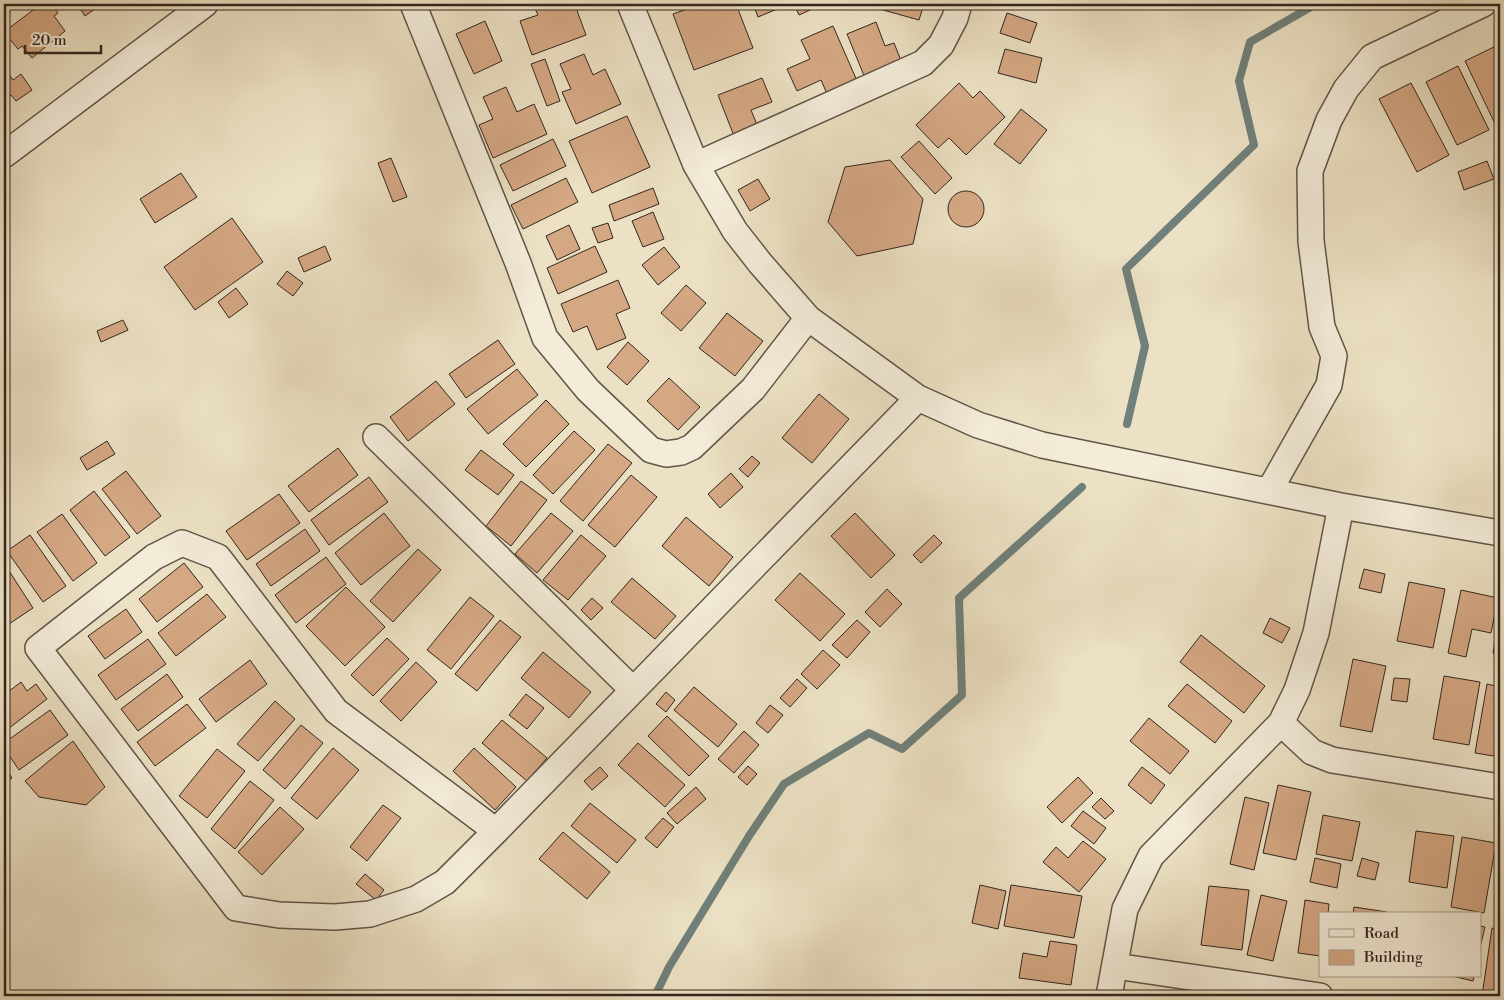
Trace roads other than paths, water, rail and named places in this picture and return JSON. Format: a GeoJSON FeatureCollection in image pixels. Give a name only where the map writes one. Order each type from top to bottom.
{"type":"FeatureCollection","features":[{"type":"Feature","properties":{"kind":"street"},"geometry":{"type":"LineString","coordinates":[[413,4],[518,263],[545,338],[588,390],[651,450],[666,454],[681,452],[692,447],[753,389],[808,318]]}},
{"type":"Feature","properties":{"kind":"street"},"geometry":{"type":"LineString","coordinates":[[630,4],[696,165],[735,230],[760,263],[808,318],[918,398],[978,425],[1042,445],[1340,506],[1500,533]]}},
{"type":"Feature","properties":{"kind":"street"},"geometry":{"type":"LineString","coordinates":[[696,165],[923,63],[942,46],[955,18],[959,4]]}},
{"type":"Feature","properties":{"kind":"street"},"geometry":{"type":"LineString","coordinates":[[1269,491],[1329,385],[1334,356],[1322,327],[1311,240],[1310,171],[1330,120],[1346,89],[1372,57],[1483,4]]}},
{"type":"Feature","properties":{"kind":"street"},"geometry":{"type":"LineString","coordinates":[[4,155],[201,5]]}},
{"type":"Feature","properties":{"kind":"street"},"geometry":{"type":"LineString","coordinates":[[496,831],[336,711],[218,557],[182,543],[154,557],[38,648],[236,908],[279,915],[335,917],[370,914],[416,900],[445,882],[496,831],[918,398]]}},
{"type":"Feature","properties":{"kind":"street"},"geometry":{"type":"LineString","coordinates":[[376,437],[632,690]]}},
{"type":"Feature","properties":{"kind":"street"},"geometry":{"type":"LineString","coordinates":[[1109,996],[1125,909],[1150,856],[1281,723],[1297,690],[1316,633],[1340,506]]}},
{"type":"Feature","properties":{"kind":"street"},"geometry":{"type":"LineString","coordinates":[[1281,723],[1312,752],[1332,760],[1500,788]]}},
{"type":"Feature","properties":{"kind":"street"},"geometry":{"type":"LineString","coordinates":[[1115,966],[1320,996]]}},
{"type":"Feature","properties":{"kind":"waterway"},"geometry":{"type":"LineString","coordinates":[[1127,424],[1145,346],[1126,269],[1254,145],[1239,81],[1250,42],[1316,4]]}},
{"type":"Feature","properties":{"kind":"waterway"},"geometry":{"type":"LineString","coordinates":[[655,996],[669,967],[749,836],[784,784],[869,733],[902,749],[962,695],[959,598],[1082,487]]}}]}
